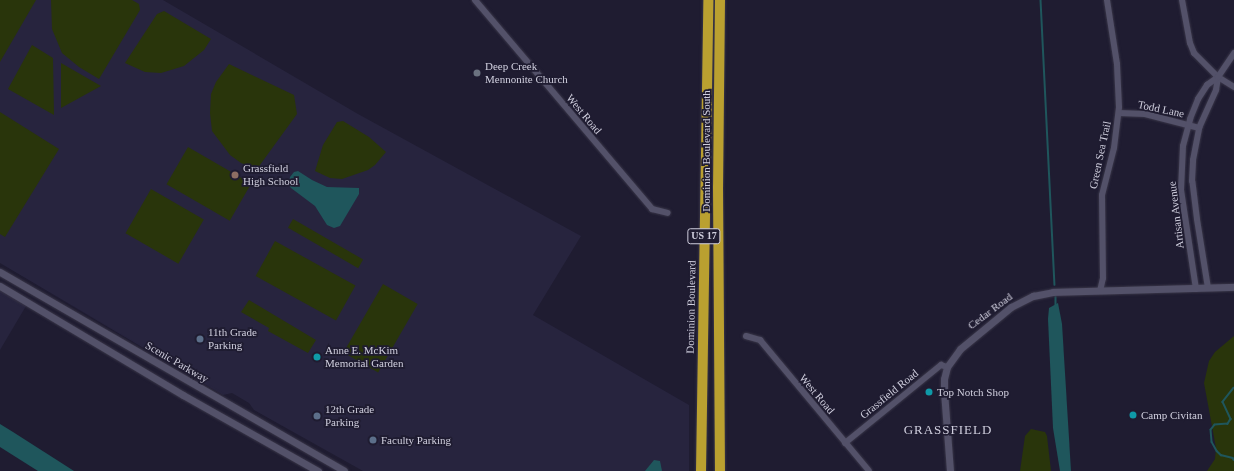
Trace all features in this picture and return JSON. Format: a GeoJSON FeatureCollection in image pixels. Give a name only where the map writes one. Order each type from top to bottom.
{"type":"FeatureCollection","features":[{"type":"Feature","properties":{"kind":"highway","name":"Dominion Boulevard"},"geometry":{"type":"LineString","coordinates":[[701,471],[708,0]]}},
{"type":"Feature","properties":{"kind":"highway","name":"Dominion Boulevard South"},"geometry":{"type":"LineString","coordinates":[[720,0],[718,187],[720,471]]}},
{"type":"Feature","properties":{"kind":"highway"},"geometry":{"type":"LineString","coordinates":[[702,401],[720,401]]}},
{"type":"Feature","properties":{"kind":"street","name":"West Road"},"geometry":{"type":"LineString","coordinates":[[475,0],[652,209],[668,214]]}},
{"type":"Feature","properties":{"kind":"street","name":"Green Sea Trail"},"geometry":{"type":"LineString","coordinates":[[1100,291],[1103,278],[1102,195],[1114,148],[1119,113],[1117,64],[1107,0]]}},
{"type":"Feature","properties":{"kind":"street"},"geometry":{"type":"LineString","coordinates":[[1182,0],[1192,48],[1197,57],[1218,78],[1234,87]]}},
{"type":"Feature","properties":{"kind":"street","name":"Artisan Avenue"},"geometry":{"type":"LineString","coordinates":[[1208,288],[1192,181],[1194,150],[1199,128],[1216,90],[1218,78],[1234,53]]}},
{"type":"Feature","properties":{"kind":"street","name":"Artisan Avenue"},"geometry":{"type":"LineString","coordinates":[[1196,289],[1180,181],[1183,146],[1188,125],[1198,99],[1207,85],[1218,78]]}},
{"type":"Feature","properties":{"kind":"street","name":"Todd Lane"},"geometry":{"type":"LineString","coordinates":[[1119,113],[1145,114],[1199,128]]}},
{"type":"Feature","properties":{"kind":"street","name":"Scenic Parkway"},"geometry":{"type":"LineString","coordinates":[[0,272],[344,471]]}},
{"type":"Feature","properties":{"kind":"street"},"geometry":{"type":"LineString","coordinates":[[0,286],[183,395],[318,471]]}},
{"type":"Feature","properties":{"kind":"street","name":"Cedar Road"},"geometry":{"type":"LineString","coordinates":[[950,471],[944,391],[947,367],[956,354],[976,334],[1022,301],[1033,296],[1053,292],[1234,287]]}},
{"type":"Feature","properties":{"kind":"street","name":"West Road"},"geometry":{"type":"LineString","coordinates":[[746,336],[760,340],[868,471]]}},
{"type":"Feature","properties":{"kind":"street","name":"Grassfield Road"},"geometry":{"type":"LineString","coordinates":[[845,443],[941,365],[947,367]]}},
{"type":"Feature","properties":{"kind":"shaded area","name":"Grassfield High School"},"geometry":{"type":"Polygon","coordinates":[[[0,0],[163,0],[358,114],[581,236],[533,315],[689,405],[689,471],[363,471],[254,410],[249,403],[232,393],[223,395],[0,263],[0,0]]]}},
{"type":"Feature","properties":{"kind":"shaded area"},"geometry":{"type":"Polygon","coordinates":[[[0,0],[36,0],[0,62],[0,0]]]}},
{"type":"Feature","properties":{"kind":"shaded area"},"geometry":{"type":"Polygon","coordinates":[[[51,0],[132,0],[139,4],[140,10],[99,79],[79,67],[62,53],[52,29],[51,0]]]}},
{"type":"Feature","properties":{"kind":"shaded area"},"geometry":{"type":"Polygon","coordinates":[[[164,11],[211,39],[204,50],[184,66],[161,73],[145,72],[125,63],[157,14],[164,11]]]}},
{"type":"Feature","properties":{"kind":"shaded area"},"geometry":{"type":"Polygon","coordinates":[[[32,45],[53,58],[54,115],[8,89],[32,45]]]}},
{"type":"Feature","properties":{"kind":"shaded area"},"geometry":{"type":"Polygon","coordinates":[[[61,63],[101,86],[61,108],[61,63]]]}},
{"type":"Feature","properties":{"kind":"shaded area"},"geometry":{"type":"Polygon","coordinates":[[[229,64],[294,95],[297,114],[257,169],[241,163],[230,155],[212,131],[210,113],[211,94],[216,82],[229,64]]]}},
{"type":"Feature","properties":{"kind":"shaded area"},"geometry":{"type":"Polygon","coordinates":[[[0,112],[59,149],[5,237],[0,234],[0,112]]]}},
{"type":"Feature","properties":{"kind":"shaded area"},"geometry":{"type":"Polygon","coordinates":[[[343,121],[369,137],[386,152],[375,165],[368,170],[342,179],[330,178],[315,171],[323,145],[337,122],[343,121]]]}},
{"type":"Feature","properties":{"kind":"shaded area"},"geometry":{"type":"Polygon","coordinates":[[[188,147],[251,183],[230,221],[166,184],[188,147]]]}},
{"type":"Feature","properties":{"kind":"shaded area"},"geometry":{"type":"Polygon","coordinates":[[[298,171],[327,187],[359,188],[359,194],[340,226],[334,228],[327,225],[315,206],[291,188],[289,185],[290,177],[294,172],[298,171]]]}},
{"type":"Feature","properties":{"kind":"shaded area"},"geometry":{"type":"Polygon","coordinates":[[[151,189],[204,220],[178,264],[126,233],[151,189]]]}},
{"type":"Feature","properties":{"kind":"shaded area"},"geometry":{"type":"Polygon","coordinates":[[[293,219],[363,260],[358,268],[288,228],[293,219]]]}},
{"type":"Feature","properties":{"kind":"shaded area"},"geometry":{"type":"Polygon","coordinates":[[[275,241],[355,286],[336,321],[256,276],[275,241]]]}},
{"type":"Feature","properties":{"kind":"shaded area"},"geometry":{"type":"Polygon","coordinates":[[[383,284],[418,304],[378,372],[344,352],[383,284]]]}},
{"type":"Feature","properties":{"kind":"shaded area"},"geometry":{"type":"Polygon","coordinates":[[[0,290],[26,306],[0,350],[0,290]]]}},
{"type":"Feature","properties":{"kind":"shaded area"},"geometry":{"type":"Polygon","coordinates":[[[249,300],[316,340],[308,353],[268,331],[269,328],[241,312],[249,300]]]}},
{"type":"Feature","properties":{"kind":"shaded area"},"geometry":{"type":"Polygon","coordinates":[[[1058,303],[1062,324],[1071,471],[1060,471],[1053,428],[1048,319],[1049,308],[1058,303]]]}},
{"type":"Feature","properties":{"kind":"shaded area"},"geometry":{"type":"Polygon","coordinates":[[[1234,336],[1234,471],[1207,471],[1215,459],[1216,448],[1204,383],[1209,361],[1215,352],[1234,336]]]}},
{"type":"Feature","properties":{"kind":"shaded area"},"geometry":{"type":"Polygon","coordinates":[[[0,424],[74,471],[38,471],[0,447],[0,424]]]}},
{"type":"Feature","properties":{"kind":"shaded area"},"geometry":{"type":"Polygon","coordinates":[[[1031,429],[1045,432],[1047,436],[1051,471],[1020,471],[1025,436],[1031,429]]]}},
{"type":"Feature","properties":{"kind":"shaded area"},"geometry":{"type":"Polygon","coordinates":[[[654,460],[660,461],[662,471],[645,471],[654,460]]]}},
{"type":"Feature","properties":{"kind":"waterway"},"geometry":{"type":"LineString","coordinates":[[1041,0],[1055,285]]}},
{"type":"Feature","properties":{"kind":"waterway"},"geometry":{"type":"LineString","coordinates":[[1056,297],[1056,305]]}},
{"type":"Feature","properties":{"kind":"waterway"},"geometry":{"type":"LineString","coordinates":[[1234,388],[1223,402],[1231,419],[1228,424],[1215,425],[1211,430],[1212,442],[1217,451],[1221,455],[1233,458],[1234,460]]}},
{"type":"Feature","properties":{"kind":"place","name":"Deep Creek Mennonite Church"},"geometry":{"type":"Point","coordinates":[477,73]}},
{"type":"Feature","properties":{"kind":"place","name":"Grassfield High School"},"geometry":{"type":"Point","coordinates":[235,175]}},
{"type":"Feature","properties":{"kind":"place","name":"11th Grade Parking"},"geometry":{"type":"Point","coordinates":[200,339]}},
{"type":"Feature","properties":{"kind":"place","name":"Anne E. McKim Memorial Garden"},"geometry":{"type":"Point","coordinates":[317,357]}},
{"type":"Feature","properties":{"kind":"place","name":"Top Notch Shop"},"geometry":{"type":"Point","coordinates":[929,392]}},
{"type":"Feature","properties":{"kind":"place","name":"Camp Civitan"},"geometry":{"type":"Point","coordinates":[1133,415]}},
{"type":"Feature","properties":{"kind":"place","name":"12th Grade Parking"},"geometry":{"type":"Point","coordinates":[317,416]}},
{"type":"Feature","properties":{"kind":"place","name":"Faculty Parking"},"geometry":{"type":"Point","coordinates":[373,440]}},
{"type":"Feature","properties":{"kind":"district","name":"GRASSFIELD"},"geometry":{"type":"Point","coordinates":[948,430]}}]}
